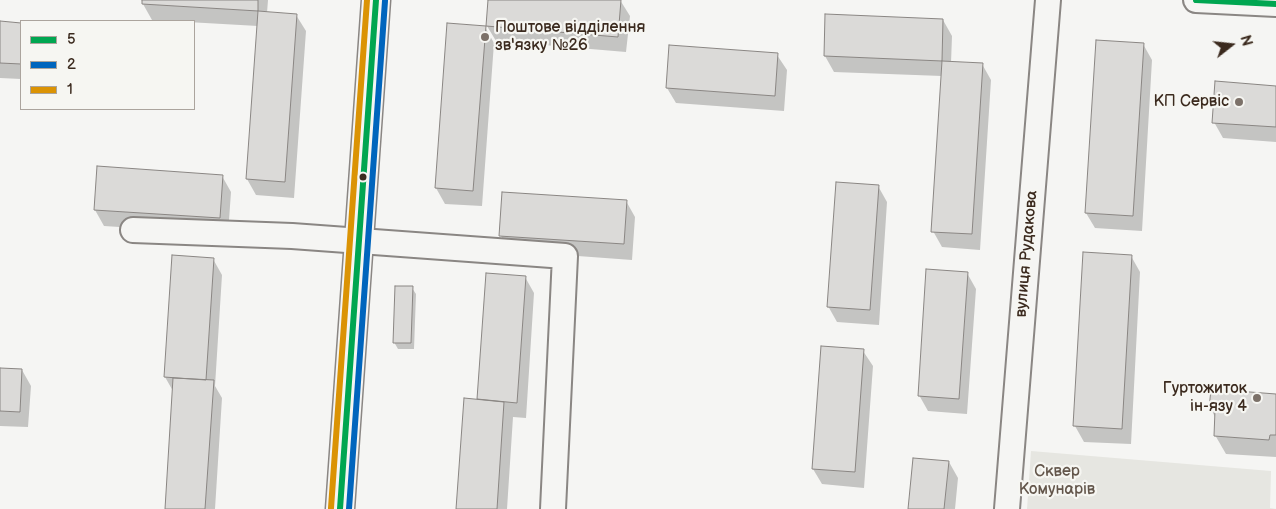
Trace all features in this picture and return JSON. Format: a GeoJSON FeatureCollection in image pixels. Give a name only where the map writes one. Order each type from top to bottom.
{"type":"FeatureCollection","features":[{"type":"Feature","properties":{"kind":"main road"},"geometry":{"type":"LineString","coordinates":[[340,509],[376,0]]}},
{"type":"Feature","properties":{"kind":"street","name":"вулиця Рудакова"},"geometry":{"type":"LineString","coordinates":[[1007,509],[1048,0]]}},
{"type":"Feature","properties":{"kind":"street"},"geometry":{"type":"LineString","coordinates":[[1196,0],[1276,4]]}},
{"type":"Feature","properties":{"kind":"street"},"geometry":{"type":"LineString","coordinates":[[133,230],[292,236],[565,256],[553,509]]}},
{"type":"Feature","properties":{"kind":"green space","name":"Сквер Комунарів"},"geometry":{"type":"Polygon","coordinates":[[[1031,451],[1271,471],[1270,508],[1276,509],[1027,509],[1031,451]]]}},
{"type":"Feature","properties":{"kind":"building"},"geometry":{"type":"Polygon","coordinates":[[[142,0],[258,0],[258,11],[142,4],[142,0]]]}},
{"type":"Feature","properties":{"kind":"building"},"geometry":{"type":"Polygon","coordinates":[[[488,0],[621,0],[618,37],[486,26],[488,0]]]}},
{"type":"Feature","properties":{"kind":"building"},"geometry":{"type":"Polygon","coordinates":[[[258,11],[297,14],[285,182],[246,179],[258,11]]]}},
{"type":"Feature","properties":{"kind":"building"},"geometry":{"type":"Polygon","coordinates":[[[825,14],[943,19],[942,61],[824,56],[825,14]]]}},
{"type":"Feature","properties":{"kind":"building"},"geometry":{"type":"Polygon","coordinates":[[[0,21],[20,23],[20,64],[0,63],[0,21]]]}},
{"type":"Feature","properties":{"kind":"building"},"geometry":{"type":"Polygon","coordinates":[[[447,23],[486,26],[473,191],[435,188],[447,23]]]}},
{"type":"Feature","properties":{"kind":"building"},"geometry":{"type":"Polygon","coordinates":[[[1096,40],[1144,43],[1133,216],[1085,213],[1096,40]]]}},
{"type":"Feature","properties":{"kind":"building"},"geometry":{"type":"Polygon","coordinates":[[[669,45],[778,53],[775,96],[666,88],[669,45]]]}},
{"type":"Feature","properties":{"kind":"building"},"geometry":{"type":"Polygon","coordinates":[[[942,61],[983,63],[972,234],[931,232],[942,61]]]}},
{"type":"Feature","properties":{"kind":"building"},"geometry":{"type":"Polygon","coordinates":[[[1215,81],[1276,86],[1276,127],[1212,123],[1215,81]]]}},
{"type":"Feature","properties":{"kind":"building"},"geometry":{"type":"Polygon","coordinates":[[[97,166],[223,175],[220,218],[94,210],[97,166]]]}},
{"type":"Feature","properties":{"kind":"building"},"geometry":{"type":"Polygon","coordinates":[[[836,182],[879,185],[870,310],[827,307],[836,182]]]}},
{"type":"Feature","properties":{"kind":"building"},"geometry":{"type":"Polygon","coordinates":[[[502,192],[627,200],[624,244],[499,236],[502,192]]]}},
{"type":"Feature","properties":{"kind":"building"},"geometry":{"type":"Polygon","coordinates":[[[1083,252],[1132,255],[1122,429],[1073,426],[1083,252]]]}},
{"type":"Feature","properties":{"kind":"building"},"geometry":{"type":"Polygon","coordinates":[[[172,255],[214,258],[206,380],[164,377],[172,255]]]}},
{"type":"Feature","properties":{"kind":"building"},"geometry":{"type":"Polygon","coordinates":[[[926,269],[968,272],[959,399],[918,396],[926,269]]]}},
{"type":"Feature","properties":{"kind":"building"},"geometry":{"type":"Polygon","coordinates":[[[486,273],[526,276],[517,403],[477,399],[486,273]]]}},
{"type":"Feature","properties":{"kind":"building"},"geometry":{"type":"Polygon","coordinates":[[[395,286],[413,286],[411,343],[393,343],[395,286]]]}},
{"type":"Feature","properties":{"kind":"building"},"geometry":{"type":"Polygon","coordinates":[[[821,346],[864,349],[855,472],[812,469],[821,346]]]}},
{"type":"Feature","properties":{"kind":"building"},"geometry":{"type":"Polygon","coordinates":[[[0,368],[22,369],[20,412],[0,411],[0,368]]]}},
{"type":"Feature","properties":{"kind":"building"},"geometry":{"type":"Polygon","coordinates":[[[173,378],[214,380],[205,509],[165,509],[173,378]]]}},
{"type":"Feature","properties":{"kind":"building"},"geometry":{"type":"Polygon","coordinates":[[[1211,389],[1276,394],[1276,435],[1270,435],[1269,440],[1214,436],[1215,410],[1209,409],[1211,389]]]}},
{"type":"Feature","properties":{"kind":"building"},"geometry":{"type":"Polygon","coordinates":[[[464,398],[504,402],[497,509],[456,509],[464,398]]]}},
{"type":"Feature","properties":{"kind":"building"},"geometry":{"type":"Polygon","coordinates":[[[913,458],[949,461],[944,509],[908,509],[913,458]]]}},
{"type":"Feature","properties":{"kind":"transit line","name":"1"},"geometry":{"type":"LineString","coordinates":[[331,508],[367,0]]}},
{"type":"Feature","properties":{"kind":"transit line","name":"5"},"geometry":{"type":"LineString","coordinates":[[340,509],[376,0]]}},
{"type":"Feature","properties":{"kind":"transit line","name":"5"},"geometry":{"type":"LineString","coordinates":[[1196,0],[1276,4]]}},
{"type":"Feature","properties":{"kind":"transit line","name":"2"},"geometry":{"type":"LineString","coordinates":[[349,509],[385,1]]}},
{"type":"Feature","properties":{"kind":"place","name":"Поштове відділення зв'язку №26"},"geometry":{"type":"Point","coordinates":[485,37]}},
{"type":"Feature","properties":{"kind":"place","name":"КП Сервіс"},"geometry":{"type":"Point","coordinates":[1239,102]}},
{"type":"Feature","properties":{"kind":"place","name":"Гуртожиток ін-язу 4"},"geometry":{"type":"Point","coordinates":[1257,398]}}]}
